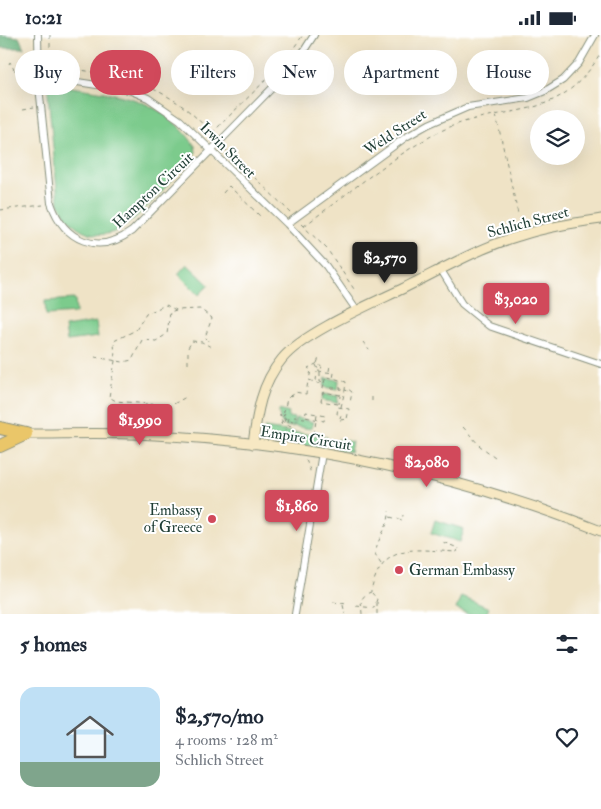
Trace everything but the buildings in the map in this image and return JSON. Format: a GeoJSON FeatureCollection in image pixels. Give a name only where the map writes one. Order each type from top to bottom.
{"type":"FeatureCollection","features":[{"type":"Feature","properties":{"kind":"highway"},"geometry":{"type":"LineString","coordinates":[[0,428],[26,434]]}},
{"type":"Feature","properties":{"kind":"highway"},"geometry":{"type":"LineString","coordinates":[[0,446],[26,434]]}},
{"type":"Feature","properties":{"kind":"street","name":"Hampton Circuit"},"geometry":{"type":"LineString","coordinates":[[38,35],[38,50]]}},
{"type":"Feature","properties":{"kind":"street","name":"Hampton Circuit"},"geometry":{"type":"LineString","coordinates":[[41,95],[51,203],[57,220],[74,236],[98,243],[111,242],[132,231],[212,152],[298,60],[314,35]]}},
{"type":"Feature","properties":{"kind":"street","name":"Weld Street"},"geometry":{"type":"LineString","coordinates":[[287,224],[406,137],[429,124],[468,107],[528,98],[545,91],[563,80],[579,63],[595,35]]}},
{"type":"Feature","properties":{"kind":"street","name":"Irwin Street"},"geometry":{"type":"LineString","coordinates":[[80,83],[130,90],[148,98],[169,112],[287,224],[326,266],[357,311]]}},
{"type":"Feature","properties":{"kind":"street","name":"Schlich Street"},"geometry":{"type":"LineString","coordinates":[[254,444],[261,395],[270,376],[283,357],[305,341],[357,311],[483,248],[521,235],[601,219]]}},
{"type":"Feature","properties":{"kind":"street"},"geometry":{"type":"LineString","coordinates":[[441,270],[462,304],[489,326],[601,364]]}},
{"type":"Feature","properties":{"kind":"street","name":"Empire Circuit"},"geometry":{"type":"LineString","coordinates":[[26,434],[154,435],[254,444],[322,453],[459,483],[553,513],[601,531]]}},
{"type":"Feature","properties":{"kind":"street"},"geometry":{"type":"LineString","coordinates":[[294,614],[322,453]]}},
{"type":"Feature","properties":{"kind":"path"},"geometry":{"type":"LineString","coordinates":[[212,134],[282,64],[303,35]]}},
{"type":"Feature","properties":{"kind":"path"},"geometry":{"type":"LineString","coordinates":[[303,226],[437,133],[475,119],[549,103],[583,79],[601,53]]}},
{"type":"Feature","properties":{"kind":"path"},"geometry":{"type":"LineString","coordinates":[[9,65],[10,63],[15,69]]}},
{"type":"Feature","properties":{"kind":"path"},"geometry":{"type":"LineString","coordinates":[[23,109],[38,107]]}},
{"type":"Feature","properties":{"kind":"path"},"geometry":{"type":"LineString","coordinates":[[496,115],[518,214]]}},
{"type":"Feature","properties":{"kind":"path"},"geometry":{"type":"LineString","coordinates":[[223,193],[229,186],[261,217]]}},
{"type":"Feature","properties":{"kind":"path"},"geometry":{"type":"LineString","coordinates":[[0,210],[51,203]]}},
{"type":"Feature","properties":{"kind":"path"},"geometry":{"type":"LineString","coordinates":[[186,397],[170,406],[111,399],[109,395],[115,361],[112,347],[114,341],[136,330],[146,315],[166,305],[176,309],[200,309],[212,318],[205,333],[205,337],[208,340],[206,344]]}},
{"type":"Feature","properties":{"kind":"path"},"geometry":{"type":"LineString","coordinates":[[95,357],[115,361],[132,360],[142,341],[156,341],[165,335],[168,329],[170,312],[176,309]]}},
{"type":"Feature","properties":{"kind":"path"},"geometry":{"type":"LineString","coordinates":[[188,363],[187,356],[190,343],[196,341],[211,347]]}},
{"type":"Feature","properties":{"kind":"path"},"geometry":{"type":"LineString","coordinates":[[363,342],[369,350]]}},
{"type":"Feature","properties":{"kind":"path"},"geometry":{"type":"LineString","coordinates":[[320,382],[317,365],[320,358],[322,369]]}},
{"type":"Feature","properties":{"kind":"path"},"geometry":{"type":"LineString","coordinates":[[285,417],[284,412],[287,399],[296,392],[306,394],[311,370],[308,368],[321,364]]}},
{"type":"Feature","properties":{"kind":"path"},"geometry":{"type":"LineString","coordinates":[[329,372],[330,365]]}},
{"type":"Feature","properties":{"kind":"path"},"geometry":{"type":"LineString","coordinates":[[318,371],[322,369]]}},
{"type":"Feature","properties":{"kind":"path"},"geometry":{"type":"LineString","coordinates":[[318,371],[322,369]]}},
{"type":"Feature","properties":{"kind":"path"},"geometry":{"type":"LineString","coordinates":[[311,370],[334,373],[333,379]]}},
{"type":"Feature","properties":{"kind":"path"},"geometry":{"type":"LineString","coordinates":[[316,381],[318,371]]}},
{"type":"Feature","properties":{"kind":"path"},"geometry":{"type":"LineString","coordinates":[[333,379],[326,377],[321,401],[327,402],[339,406],[349,409],[347,419],[340,419],[341,415],[337,414],[339,406],[345,390],[346,382],[333,379]]}},
{"type":"Feature","properties":{"kind":"path"},"geometry":{"type":"LineString","coordinates":[[309,380],[320,384],[320,382],[324,383]]}},
{"type":"Feature","properties":{"kind":"path"},"geometry":{"type":"LineString","coordinates":[[331,388],[341,388],[339,406]]}},
{"type":"Feature","properties":{"kind":"path"},"geometry":{"type":"LineString","coordinates":[[345,390],[350,389],[349,391],[352,391],[350,403]]}},
{"type":"Feature","properties":{"kind":"path"},"geometry":{"type":"LineString","coordinates":[[322,392],[340,395]]}},
{"type":"Feature","properties":{"kind":"path"},"geometry":{"type":"LineString","coordinates":[[372,393],[372,401]]}},
{"type":"Feature","properties":{"kind":"path"},"geometry":{"type":"LineString","coordinates":[[286,429],[281,424],[280,413],[282,418],[285,417],[288,420],[304,416],[324,421],[325,416],[305,411],[304,416]]}},
{"type":"Feature","properties":{"kind":"path"},"geometry":{"type":"LineString","coordinates":[[314,434],[318,413]]}},
{"type":"Feature","properties":{"kind":"path"},"geometry":{"type":"LineString","coordinates":[[282,421],[292,426]]}},
{"type":"Feature","properties":{"kind":"path"},"geometry":{"type":"LineString","coordinates":[[463,427],[480,446],[495,457],[497,455]]}},
{"type":"Feature","properties":{"kind":"path"},"geometry":{"type":"LineString","coordinates":[[301,457],[309,465],[310,477]]}},
{"type":"Feature","properties":{"kind":"path"},"geometry":{"type":"LineString","coordinates":[[382,564],[375,553],[376,546],[389,521],[389,511]]}},
{"type":"Feature","properties":{"kind":"path"},"geometry":{"type":"LineString","coordinates":[[389,517],[402,520],[404,515]]}},
{"type":"Feature","properties":{"kind":"path"},"geometry":{"type":"LineString","coordinates":[[377,614],[377,601],[371,593],[375,574],[388,557],[407,551],[456,552],[458,548],[440,541]]}},
{"type":"Feature","properties":{"kind":"path"},"geometry":{"type":"LineString","coordinates":[[362,614],[360,605],[363,596],[371,593]]}},
{"type":"Feature","properties":{"kind":"path"},"geometry":{"type":"LineString","coordinates":[[356,606],[360,605],[372,609],[377,601]]}},
{"type":"Feature","properties":{"kind":"path"},"geometry":{"type":"LineString","coordinates":[[333,602],[347,604]]}},
{"type":"Feature","properties":{"kind":"path"},"geometry":{"type":"LineString","coordinates":[[342,604],[345,614]]}},
{"type":"Feature","properties":{"kind":"green space"},"geometry":{"type":"Polygon","coordinates":[[[0,35],[19,37],[24,48],[0,48],[0,35]]]}},
{"type":"Feature","properties":{"kind":"green space"},"geometry":{"type":"Polygon","coordinates":[[[80,88],[90,90],[90,95],[116,95],[134,99],[151,106],[166,116],[181,129],[195,146],[196,152],[192,158],[155,199],[133,220],[114,232],[96,234],[87,232],[67,217],[58,201],[48,95],[80,95],[80,88]]]}},
{"type":"Feature","properties":{"kind":"green space"},"geometry":{"type":"Polygon","coordinates":[[[187,264],[209,285],[199,295],[178,274],[187,264]]]}},
{"type":"Feature","properties":{"kind":"green space"},"geometry":{"type":"Polygon","coordinates":[[[75,299],[76,313],[46,315],[45,301],[75,299]]]}},
{"type":"Feature","properties":{"kind":"green space"},"geometry":{"type":"Polygon","coordinates":[[[96,322],[98,337],[67,341],[65,327],[96,322]]]}},
{"type":"Feature","properties":{"kind":"green space"},"geometry":{"type":"Polygon","coordinates":[[[326,378],[339,380],[338,389],[324,387],[326,378]]]}},
{"type":"Feature","properties":{"kind":"green space"},"geometry":{"type":"Polygon","coordinates":[[[323,394],[338,396],[337,403],[322,400],[323,394]]]}},
{"type":"Feature","properties":{"kind":"green space"},"geometry":{"type":"Polygon","coordinates":[[[279,410],[289,413],[288,417],[294,418],[293,427],[283,424],[280,419],[279,410]]]}},
{"type":"Feature","properties":{"kind":"green space"},"geometry":{"type":"Polygon","coordinates":[[[296,418],[313,422],[311,429],[294,426],[296,418]]]}},
{"type":"Feature","properties":{"kind":"green space"},"geometry":{"type":"Polygon","coordinates":[[[264,428],[327,437],[325,448],[299,446],[282,442],[274,439],[264,428]]]}},
{"type":"Feature","properties":{"kind":"green space"},"geometry":{"type":"Polygon","coordinates":[[[338,439],[352,442],[350,452],[336,449],[338,439]]]}},
{"type":"Feature","properties":{"kind":"green space"},"geometry":{"type":"Polygon","coordinates":[[[435,520],[464,529],[460,542],[431,533],[435,520]]]}},
{"type":"Feature","properties":{"kind":"green space"},"geometry":{"type":"Polygon","coordinates":[[[461,596],[489,608],[486,614],[468,614],[456,609],[461,596]]]}},
{"type":"Feature","properties":{"kind":"place","name":"Embassy of Greece"},"geometry":{"type":"Point","coordinates":[212,519]}},
{"type":"Feature","properties":{"kind":"place","name":"German Embassy"},"geometry":{"type":"Point","coordinates":[399,570]}}]}
